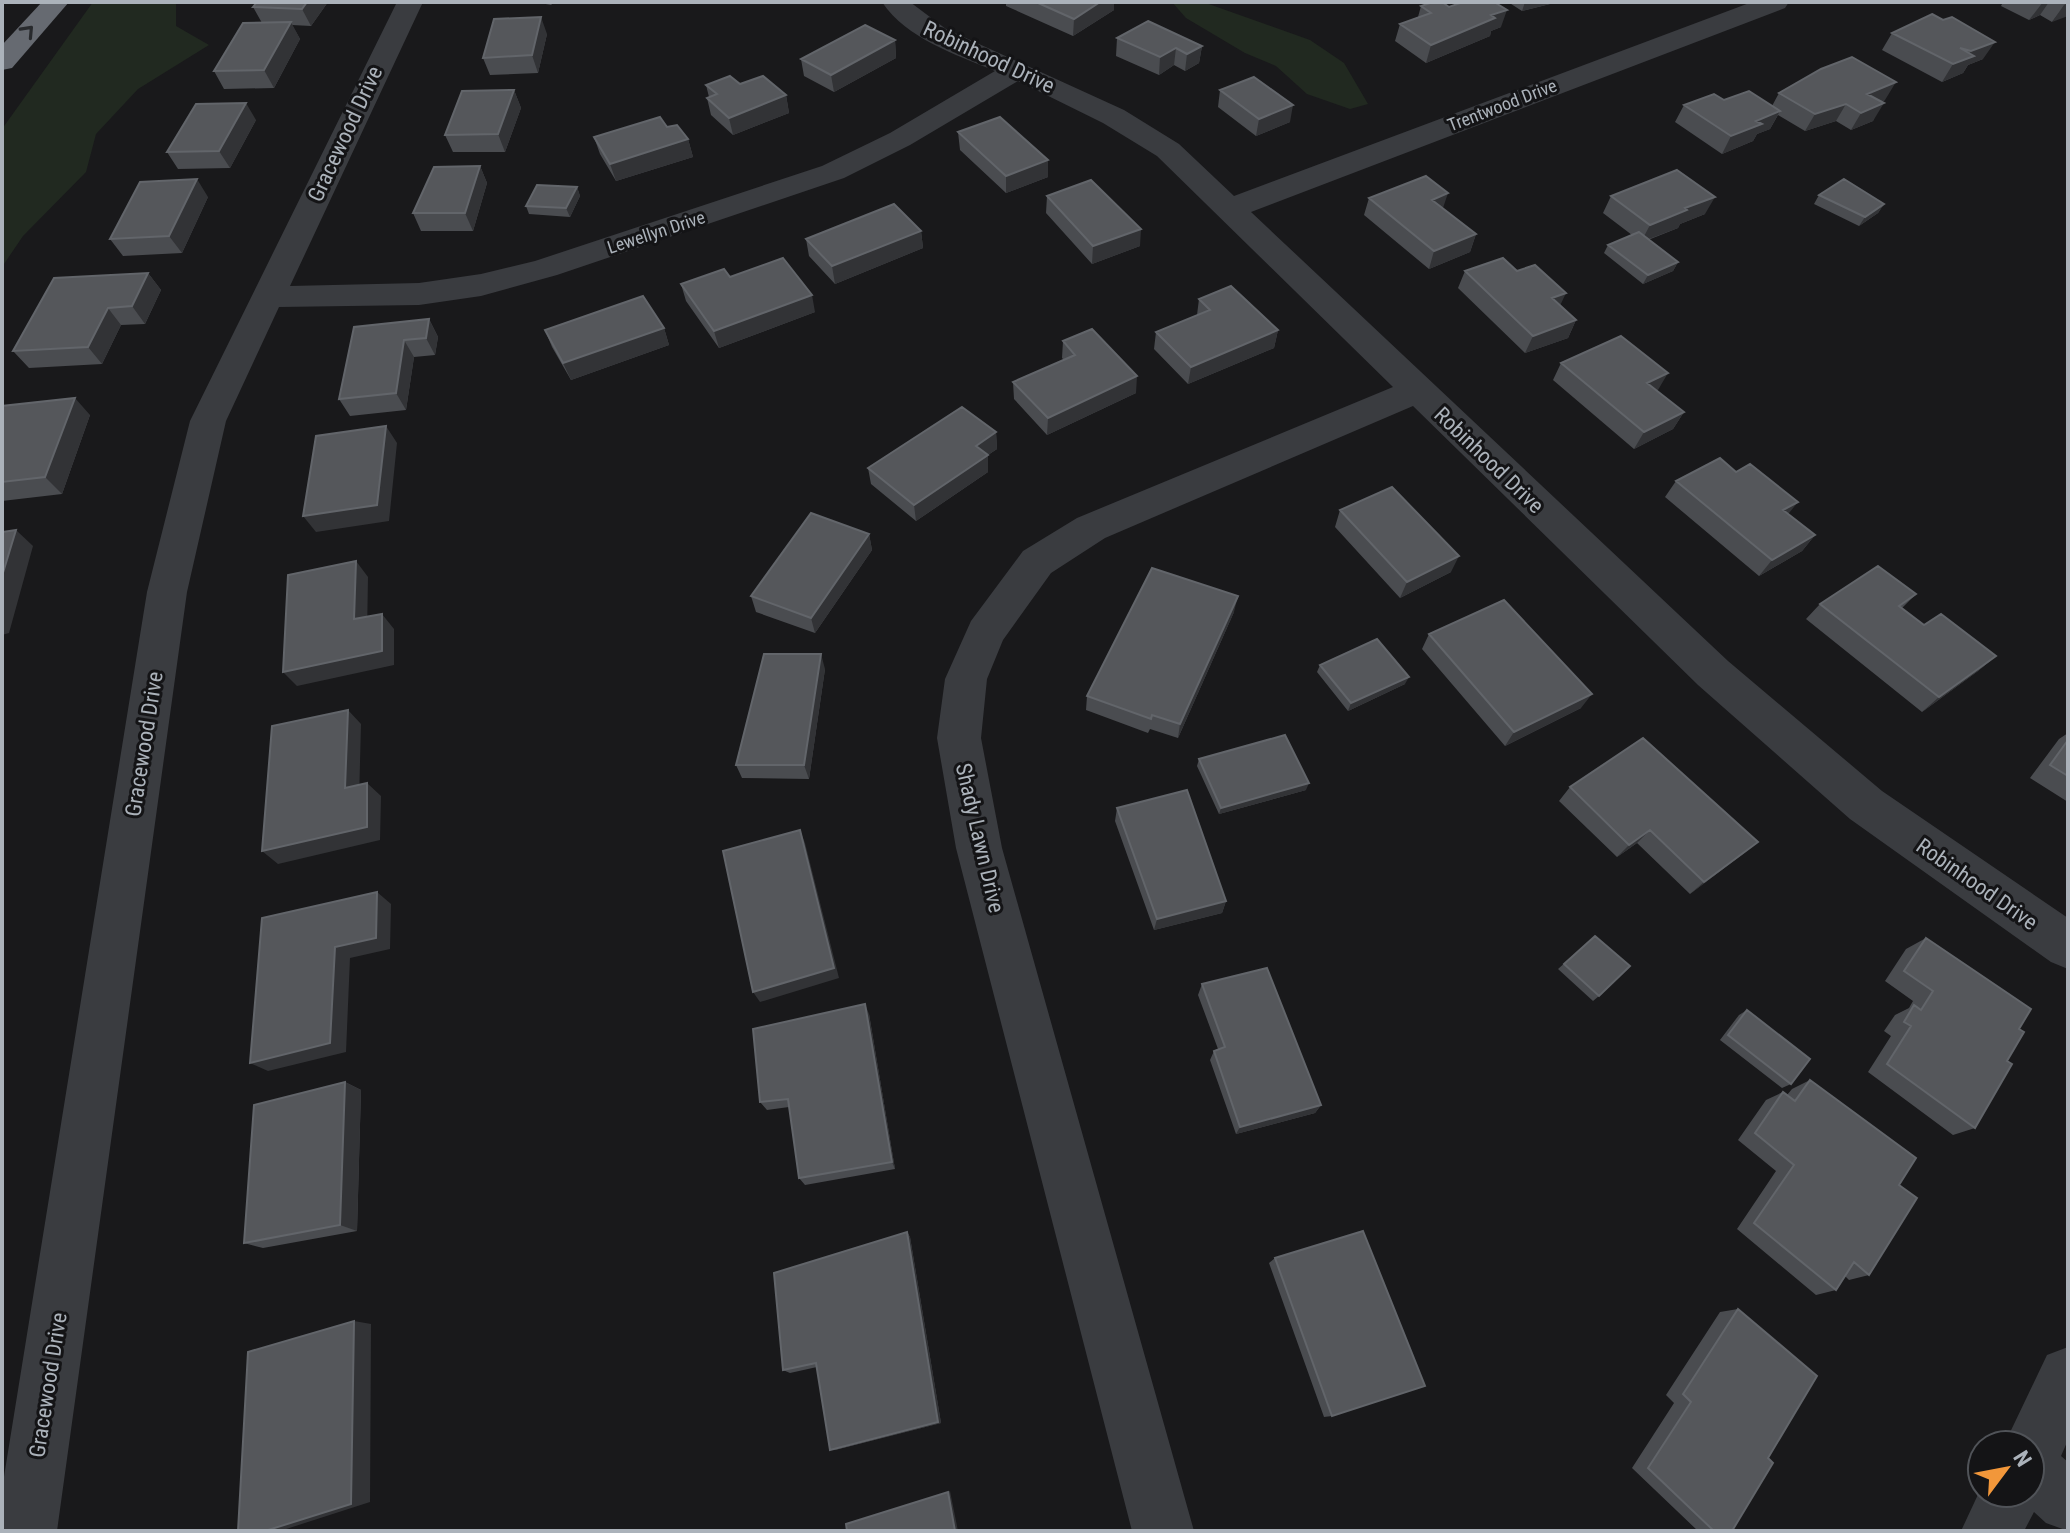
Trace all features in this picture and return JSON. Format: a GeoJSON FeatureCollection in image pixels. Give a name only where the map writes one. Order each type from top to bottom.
{"type":"FeatureCollection","features":[{"type":"Feature","properties":{"kind":"highway"},"geometry":{"type":"LineString","coordinates":[[2,62],[56,2]]}},
{"type":"Feature","properties":{"kind":"street","name":"Gracewood Drive"},"geometry":{"type":"LineString","coordinates":[[26,1531],[167,592],[208,421],[410,2]]}},
{"type":"Feature","properties":{"kind":"street","name":"Robinhood Drive"},"geometry":{"type":"LineString","coordinates":[[895,2],[909,18],[935,34],[1135,127],[1168,150],[1713,673],[1866,805],[2068,946]]}},
{"type":"Feature","properties":{"kind":"street","name":"Trentwood Drive"},"geometry":{"type":"LineString","coordinates":[[1229,209],[1776,2]]}},
{"type":"Feature","properties":{"kind":"street","name":"Lewellyn Drive"},"geometry":{"type":"LineString","coordinates":[[268,297],[419,294],[481,285],[546,268],[833,172],[900,139],[1016,70]]}},
{"type":"Feature","properties":{"kind":"street","name":"Shady Lawn Drive"},"geometry":{"type":"LineString","coordinates":[[1163,1531],[979,848],[959,738],[966,679],[985,633],[1037,562],[1091,528],[1417,391]]}},
{"type":"Feature","properties":{"kind":"street"},"geometry":{"type":"LineString","coordinates":[[2043,1429],[2068,1376]]}},
{"type":"Feature","properties":{"kind":"street"},"geometry":{"type":"LineString","coordinates":[[2046,1483],[2068,1501]]}},
{"type":"Feature","properties":{"kind":"street"},"geometry":{"type":"LineString","coordinates":[[1992,1531],[2003,1509]]}},
{"type":"Feature","properties":{"kind":"shaded area"},"geometry":{"type":"Polygon","coordinates":[[[93,2],[176,2],[176,26],[209,45],[138,89],[96,134],[86,172],[23,236],[2,267],[2,129],[93,2]]]}},
{"type":"Feature","properties":{"kind":"shaded area"},"geometry":{"type":"Polygon","coordinates":[[[1172,2],[1203,2],[1310,40],[1344,63],[1368,104],[1350,109],[1307,94],[1276,66],[1245,53],[1186,18],[1172,2]]]}},
{"type":"Feature","properties":{"kind":"building"},"geometry":{"type":"Polygon","coordinates":[[[257,2],[307,2],[302,9],[253,7],[257,2]]]}},
{"type":"Feature","properties":{"kind":"building"},"geometry":{"type":"Polygon","coordinates":[[[1036,2],[1100,2],[1074,19],[1036,2]]]}},
{"type":"Feature","properties":{"kind":"building"},"geometry":{"type":"Polygon","coordinates":[[[1442,2],[1449,7],[1463,2],[1494,2],[1507,10],[1431,45],[1400,24],[1431,13],[1421,6],[1442,2]]]}},
{"type":"Feature","properties":{"kind":"building"},"geometry":{"type":"Polygon","coordinates":[[[1932,14],[1943,20],[1952,17],[1995,42],[1971,51],[1960,48],[1974,56],[1953,64],[1892,33],[1932,14]]]}},
{"type":"Feature","properties":{"kind":"building"},"geometry":{"type":"Polygon","coordinates":[[[541,17],[532,55],[483,58],[494,19],[541,17]]]}},
{"type":"Feature","properties":{"kind":"building"},"geometry":{"type":"Polygon","coordinates":[[[1148,21],[1202,46],[1187,54],[1176,48],[1160,57],[1117,38],[1148,21]]]}},
{"type":"Feature","properties":{"kind":"building"},"geometry":{"type":"Polygon","coordinates":[[[291,22],[264,70],[214,71],[243,23],[291,22]]]}},
{"type":"Feature","properties":{"kind":"building"},"geometry":{"type":"Polygon","coordinates":[[[865,25],[895,40],[831,75],[801,59],[865,25]]]}},
{"type":"Feature","properties":{"kind":"building"},"geometry":{"type":"Polygon","coordinates":[[[1852,57],[1896,82],[1867,94],[1884,103],[1861,113],[1846,104],[1815,114],[1779,93],[1821,69],[1852,57]]]}},
{"type":"Feature","properties":{"kind":"building"},"geometry":{"type":"Polygon","coordinates":[[[730,76],[740,84],[763,76],[786,95],[729,118],[707,98],[717,94],[706,85],[730,76]]]}},
{"type":"Feature","properties":{"kind":"building"},"geometry":{"type":"Polygon","coordinates":[[[1254,77],[1293,105],[1259,119],[1220,90],[1254,77]]]}},
{"type":"Feature","properties":{"kind":"building"},"geometry":{"type":"Polygon","coordinates":[[[514,90],[498,134],[445,135],[462,91],[514,90]]]}},
{"type":"Feature","properties":{"kind":"building"},"geometry":{"type":"Polygon","coordinates":[[[1749,91],[1780,111],[1756,121],[1762,124],[1731,136],[1684,105],[1714,94],[1724,100],[1749,91]]]}},
{"type":"Feature","properties":{"kind":"building"},"geometry":{"type":"Polygon","coordinates":[[[246,103],[219,151],[167,152],[196,104],[246,103]]]}},
{"type":"Feature","properties":{"kind":"building"},"geometry":{"type":"Polygon","coordinates":[[[660,117],[667,127],[677,125],[688,139],[610,164],[594,137],[660,117]]]}},
{"type":"Feature","properties":{"kind":"building"},"geometry":{"type":"Polygon","coordinates":[[[1000,117],[1048,160],[1006,176],[958,132],[1000,117]]]}},
{"type":"Feature","properties":{"kind":"building"},"geometry":{"type":"Polygon","coordinates":[[[480,166],[465,213],[413,213],[434,167],[480,166]]]}},
{"type":"Feature","properties":{"kind":"building"},"geometry":{"type":"Polygon","coordinates":[[[1677,170],[1715,197],[1650,225],[1611,196],[1677,170]]]}},
{"type":"Feature","properties":{"kind":"building"},"geometry":{"type":"Polygon","coordinates":[[[1426,176],[1448,193],[1432,200],[1476,234],[1434,251],[1369,198],[1426,176]]]}},
{"type":"Feature","properties":{"kind":"building"},"geometry":{"type":"Polygon","coordinates":[[[197,179],[169,236],[110,239],[140,182],[197,179]]]}},
{"type":"Feature","properties":{"kind":"building"},"geometry":{"type":"Polygon","coordinates":[[[1844,179],[1884,204],[1865,217],[1819,195],[1844,179]]]}},
{"type":"Feature","properties":{"kind":"building"},"geometry":{"type":"Polygon","coordinates":[[[1091,180],[1141,229],[1093,246],[1047,196],[1091,180]]]}},
{"type":"Feature","properties":{"kind":"building"},"geometry":{"type":"Polygon","coordinates":[[[537,185],[577,187],[566,208],[526,206],[537,185]]]}},
{"type":"Feature","properties":{"kind":"building"},"geometry":{"type":"Polygon","coordinates":[[[894,204],[921,231],[832,266],[806,239],[894,204]]]}},
{"type":"Feature","properties":{"kind":"building"},"geometry":{"type":"Polygon","coordinates":[[[1639,232],[1678,262],[1648,275],[1608,245],[1639,232]]]}},
{"type":"Feature","properties":{"kind":"building"},"geometry":{"type":"Polygon","coordinates":[[[783,258],[812,295],[714,331],[681,284],[724,269],[730,277],[783,258]]]}},
{"type":"Feature","properties":{"kind":"building"},"geometry":{"type":"Polygon","coordinates":[[[1503,258],[1517,271],[1535,265],[1566,293],[1552,298],[1576,320],[1533,336],[1465,271],[1503,258]]]}},
{"type":"Feature","properties":{"kind":"building"},"geometry":{"type":"Polygon","coordinates":[[[148,273],[132,306],[108,308],[88,347],[13,351],[54,278],[148,273]]]}},
{"type":"Feature","properties":{"kind":"building"},"geometry":{"type":"Polygon","coordinates":[[[1231,286],[1278,330],[1191,367],[1156,332],[1210,310],[1199,299],[1231,286]]]}},
{"type":"Feature","properties":{"kind":"building"},"geometry":{"type":"Polygon","coordinates":[[[643,296],[664,328],[563,363],[545,330],[643,296]]]}},
{"type":"Feature","properties":{"kind":"building"},"geometry":{"type":"Polygon","coordinates":[[[429,319],[426,338],[404,340],[396,393],[339,399],[354,327],[429,319]]]}},
{"type":"Feature","properties":{"kind":"building"},"geometry":{"type":"Polygon","coordinates":[[[1092,329],[1137,376],[1048,418],[1013,382],[1075,355],[1063,341],[1092,329]]]}},
{"type":"Feature","properties":{"kind":"building"},"geometry":{"type":"Polygon","coordinates":[[[1621,336],[1668,373],[1647,383],[1684,412],[1644,432],[1561,363],[1621,336]]]}},
{"type":"Feature","properties":{"kind":"building"},"geometry":{"type":"Polygon","coordinates":[[[75,398],[45,477],[2,482],[2,406],[75,398]]]}},
{"type":"Feature","properties":{"kind":"building"},"geometry":{"type":"Polygon","coordinates":[[[962,407],[996,432],[976,446],[988,455],[914,505],[868,468],[962,407]]]}},
{"type":"Feature","properties":{"kind":"building"},"geometry":{"type":"Polygon","coordinates":[[[386,426],[377,505],[303,516],[316,436],[386,426]]]}},
{"type":"Feature","properties":{"kind":"building"},"geometry":{"type":"Polygon","coordinates":[[[1720,458],[1736,472],[1750,464],[1798,502],[1783,510],[1815,535],[1772,560],[1676,481],[1720,458]]]}},
{"type":"Feature","properties":{"kind":"building"},"geometry":{"type":"Polygon","coordinates":[[[1392,487],[1459,556],[1407,582],[1340,510],[1392,487]]]}},
{"type":"Feature","properties":{"kind":"building"},"geometry":{"type":"Polygon","coordinates":[[[811,513],[869,534],[811,618],[751,596],[811,513]]]}},
{"type":"Feature","properties":{"kind":"building"},"geometry":{"type":"Polygon","coordinates":[[[16,530],[2,576],[2,532],[16,530]]]}},
{"type":"Feature","properties":{"kind":"building"},"geometry":{"type":"Polygon","coordinates":[[[356,561],[354,619],[382,614],[382,651],[283,672],[288,575],[356,561]]]}},
{"type":"Feature","properties":{"kind":"building"},"geometry":{"type":"Polygon","coordinates":[[[1878,566],[1916,594],[1899,606],[1924,625],[1941,614],[1996,656],[1939,697],[1820,604],[1878,566]]]}},
{"type":"Feature","properties":{"kind":"building"},"geometry":{"type":"Polygon","coordinates":[[[1152,568],[1238,596],[1180,724],[1152,715],[1151,719],[1087,696],[1152,568]]]}},
{"type":"Feature","properties":{"kind":"building"},"geometry":{"type":"Polygon","coordinates":[[[1504,600],[1592,694],[1514,732],[1429,634],[1504,600]]]}},
{"type":"Feature","properties":{"kind":"building"},"geometry":{"type":"Polygon","coordinates":[[[1377,639],[1409,677],[1351,703],[1320,665],[1377,639]]]}},
{"type":"Feature","properties":{"kind":"building"},"geometry":{"type":"Polygon","coordinates":[[[764,654],[821,654],[804,765],[736,765],[764,654]]]}},
{"type":"Feature","properties":{"kind":"building"},"geometry":{"type":"Polygon","coordinates":[[[348,710],[345,788],[367,783],[367,827],[262,851],[272,726],[348,710]]]}},
{"type":"Feature","properties":{"kind":"building"},"geometry":{"type":"Polygon","coordinates":[[[1285,735],[1309,783],[1221,808],[1199,759],[1285,735]]]}},
{"type":"Feature","properties":{"kind":"building"},"geometry":{"type":"Polygon","coordinates":[[[1643,738],[1758,842],[1704,882],[1650,830],[1629,845],[1570,787],[1643,738]]]}},
{"type":"Feature","properties":{"kind":"building"},"geometry":{"type":"Polygon","coordinates":[[[2068,740],[2068,776],[2050,765],[2068,740]]]}},
{"type":"Feature","properties":{"kind":"building"},"geometry":{"type":"Polygon","coordinates":[[[1187,790],[1226,901],[1157,919],[1117,808],[1187,790]]]}},
{"type":"Feature","properties":{"kind":"building"},"geometry":{"type":"Polygon","coordinates":[[[800,830],[834,968],[753,992],[723,851],[800,830]]]}},
{"type":"Feature","properties":{"kind":"building"},"geometry":{"type":"Polygon","coordinates":[[[377,892],[376,938],[335,947],[330,1043],[250,1063],[262,918],[377,892]]]}},
{"type":"Feature","properties":{"kind":"building"},"geometry":{"type":"Polygon","coordinates":[[[1595,936],[1630,966],[1599,996],[1564,964],[1595,936]]]}},
{"type":"Feature","properties":{"kind":"building"},"geometry":{"type":"Polygon","coordinates":[[[1926,938],[2031,1009],[2019,1029],[2024,1032],[2007,1061],[2012,1064],[1975,1128],[1887,1064],[1911,1026],[1904,1022],[1914,1005],[1921,1010],[1933,991],[1904,971],[1926,938]]]}},
{"type":"Feature","properties":{"kind":"building"},"geometry":{"type":"Polygon","coordinates":[[[1267,968],[1321,1105],[1240,1127],[1214,1051],[1225,1047],[1202,984],[1267,968]]]}},
{"type":"Feature","properties":{"kind":"building"},"geometry":{"type":"Polygon","coordinates":[[[865,1004],[892,1162],[799,1178],[788,1099],[760,1102],[753,1029],[865,1004]]]}},
{"type":"Feature","properties":{"kind":"building"},"geometry":{"type":"Polygon","coordinates":[[[1747,1010],[1810,1059],[1791,1084],[1728,1035],[1747,1010]]]}},
{"type":"Feature","properties":{"kind":"building"},"geometry":{"type":"Polygon","coordinates":[[[1810,1080],[1916,1158],[1899,1185],[1917,1198],[1869,1275],[1854,1262],[1836,1290],[1754,1223],[1794,1165],[1755,1133],[1783,1092],[1795,1101],[1810,1080]]]}},
{"type":"Feature","properties":{"kind":"building"},"geometry":{"type":"Polygon","coordinates":[[[345,1082],[340,1225],[244,1243],[254,1105],[345,1082]]]}},
{"type":"Feature","properties":{"kind":"building"},"geometry":{"type":"Polygon","coordinates":[[[1363,1231],[1425,1386],[1332,1416],[1275,1258],[1363,1231]]]}},
{"type":"Feature","properties":{"kind":"building"},"geometry":{"type":"Polygon","coordinates":[[[907,1232],[938,1422],[830,1450],[816,1363],[783,1370],[774,1273],[907,1232]]]}},
{"type":"Feature","properties":{"kind":"building"},"geometry":{"type":"Polygon","coordinates":[[[1738,1309],[1817,1376],[1768,1458],[1773,1463],[1732,1531],[1714,1531],[1648,1468],[1691,1402],[1683,1394],[1738,1309]]]}},
{"type":"Feature","properties":{"kind":"building"},"geometry":{"type":"Polygon","coordinates":[[[354,1321],[351,1504],[265,1531],[238,1531],[248,1352],[354,1321]]]}},
{"type":"Feature","properties":{"kind":"building"},"geometry":{"type":"Polygon","coordinates":[[[948,1492],[955,1531],[847,1531],[846,1524],[948,1492]]]}}]}
